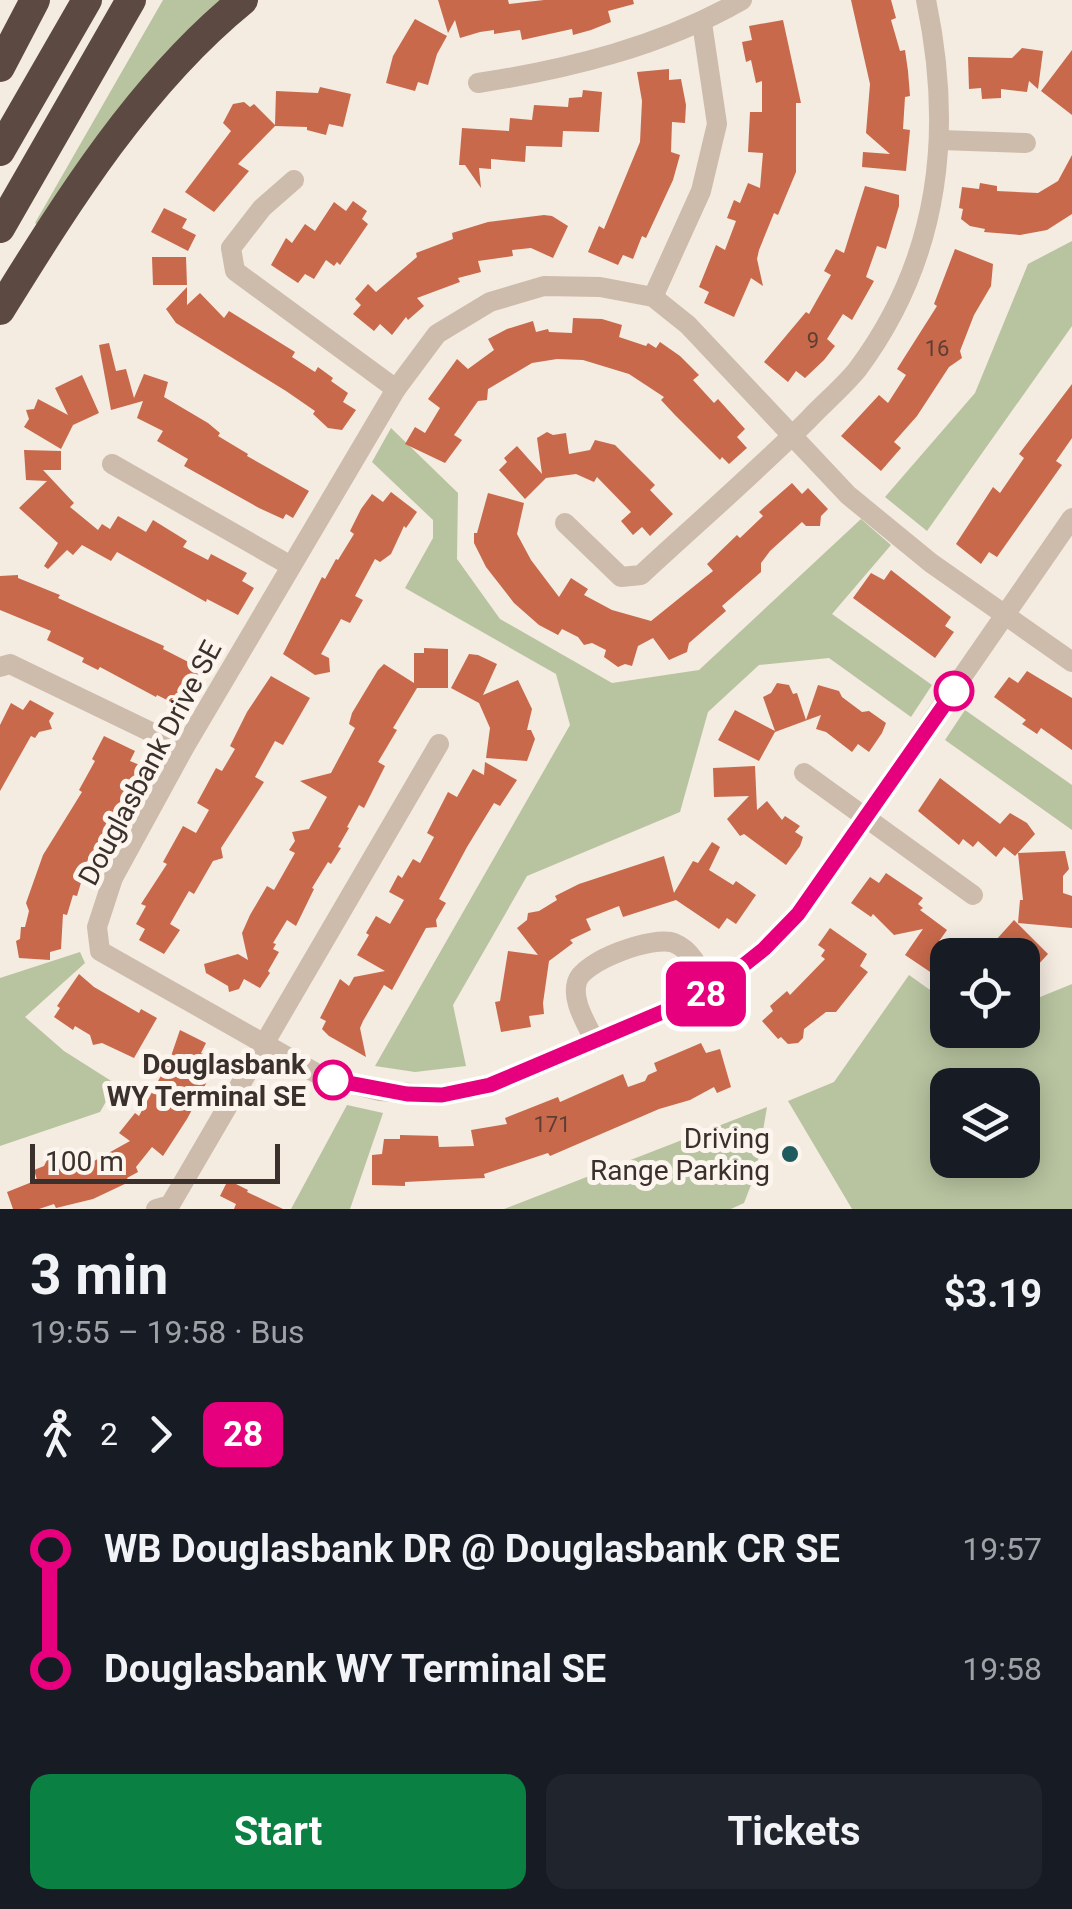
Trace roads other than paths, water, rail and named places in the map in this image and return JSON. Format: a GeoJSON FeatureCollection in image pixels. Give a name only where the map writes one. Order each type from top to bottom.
{"type":"FeatureCollection","features":[{"type":"Feature","properties":{"kind":"highway"},"geometry":{"type":"LineString","coordinates":[[4,60],[37,0]]}},
{"type":"Feature","properties":{"kind":"highway"},"geometry":{"type":"LineString","coordinates":[[0,151],[87,0]]}},
{"type":"Feature","properties":{"kind":"highway"},"geometry":{"type":"LineString","coordinates":[[0,228],[130,0]]}},
{"type":"Feature","properties":{"kind":"highway"},"geometry":{"type":"LineString","coordinates":[[0,310],[106,150],[154,86],[211,26],[243,0]]}},
{"type":"Feature","properties":{"kind":"street"},"geometry":{"type":"LineString","coordinates":[[478,83],[529,75],[612,53],[702,23],[742,0]]}},
{"type":"Feature","properties":{"kind":"street"},"geometry":{"type":"LineString","coordinates":[[565,522],[621,576],[641,575],[856,371],[903,294],[926,235],[941,140],[934,35],[926,0]]}},
{"type":"Feature","properties":{"kind":"street"},"geometry":{"type":"LineString","coordinates":[[654,298],[701,191],[718,124],[702,23]]}},
{"type":"Feature","properties":{"kind":"street"},"geometry":{"type":"LineString","coordinates":[[941,140],[1026,144]]}},
{"type":"Feature","properties":{"kind":"street"},"geometry":{"type":"LineString","coordinates":[[294,180],[262,208],[231,248],[235,271],[396,389]]}},
{"type":"Feature","properties":{"kind":"street","name":"Douglasbank Drive SE"},"geometry":{"type":"LineString","coordinates":[[1006,616],[848,494],[688,325],[654,298],[600,287],[544,286],[490,302],[437,334],[396,389],[184,748],[113,878],[97,927],[100,951],[305,1069],[348,1084],[407,1094],[442,1095],[490,1085],[710,992],[764,949],[798,914],[1006,616],[1072,518]]}},
{"type":"Feature","properties":{"kind":"street"},"geometry":{"type":"LineString","coordinates":[[112,464],[290,566]]}},
{"type":"Feature","properties":{"kind":"street"},"geometry":{"type":"LineString","coordinates":[[1006,616],[1072,662]]}},
{"type":"Feature","properties":{"kind":"street"},"geometry":{"type":"LineString","coordinates":[[0,667],[10,664],[184,748]]}},
{"type":"Feature","properties":{"kind":"street"},"geometry":{"type":"LineString","coordinates":[[156,1209],[170,1205],[439,744]]}},
{"type":"Feature","properties":{"kind":"street"},"geometry":{"type":"LineString","coordinates":[[804,773],[972,895]]}},
{"type":"Feature","properties":{"kind":"street"},"geometry":{"type":"LineString","coordinates":[[595,1042],[578,1004],[576,982],[586,967],[653,940],[672,942],[691,954],[710,992]]}},
{"type":"Feature","properties":{"kind":"place","name":"Douglasbank WY Terminal SE"},"geometry":{"type":"Point","coordinates":[333,1080]}},
{"type":"Feature","properties":{"kind":"place","name":"Driving Range Parking"},"geometry":{"type":"Point","coordinates":[790,1154]}}]}
